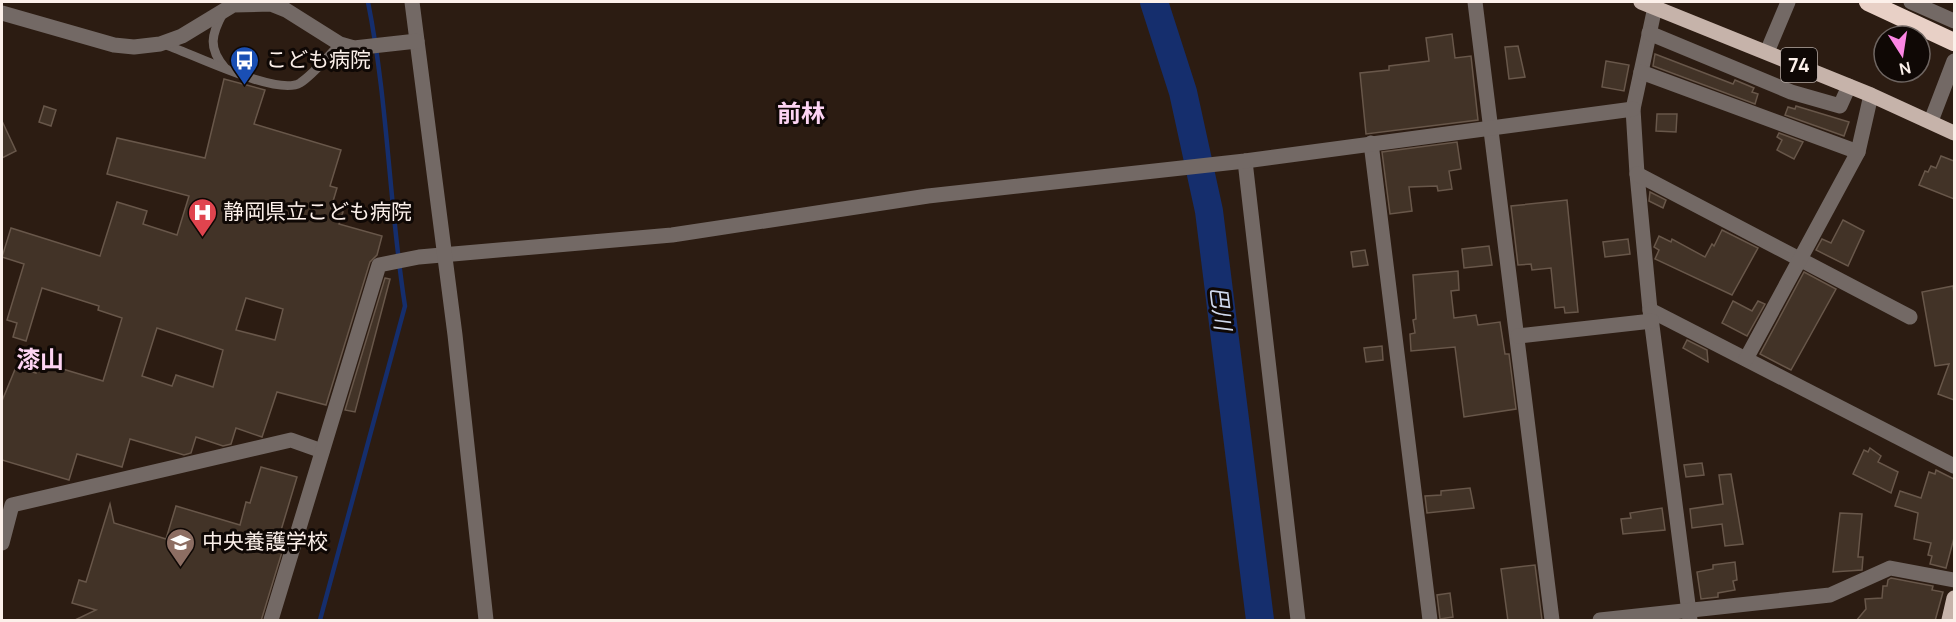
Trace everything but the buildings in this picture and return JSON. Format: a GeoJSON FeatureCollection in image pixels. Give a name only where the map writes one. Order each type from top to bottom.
{"type":"FeatureCollection","features":[{"type":"Feature","properties":{"kind":"highway"},"geometry":{"type":"LineString","coordinates":[[1868,2],[1954,42]]}},
{"type":"Feature","properties":{"kind":"highway"},"geometry":{"type":"LineString","coordinates":[[1888,2],[1954,33]]}},
{"type":"Feature","properties":{"kind":"main road","name":"74"},"geometry":{"type":"LineString","coordinates":[[1648,4],[1850,86],[1954,133]]}},
{"type":"Feature","properties":{"kind":"main road"},"geometry":{"type":"LineString","coordinates":[[1949,621],[1954,601]]}},
{"type":"Feature","properties":{"kind":"street"},"geometry":{"type":"LineString","coordinates":[[412,2],[486,621]]}},
{"type":"Feature","properties":{"kind":"street"},"geometry":{"type":"LineString","coordinates":[[1475,2],[1552,621]]}},
{"type":"Feature","properties":{"kind":"street"},"geometry":{"type":"LineString","coordinates":[[1767,52],[1788,2]]}},
{"type":"Feature","properties":{"kind":"street"},"geometry":{"type":"LineString","coordinates":[[1911,2],[1954,21]]}},
{"type":"Feature","properties":{"kind":"street"},"geometry":{"type":"LineString","coordinates":[[2,13],[114,45],[134,47],[160,44],[194,30],[230,6],[271,4],[286,10],[347,46],[392,45],[417,40]]}},
{"type":"Feature","properties":{"kind":"street"},"geometry":{"type":"LineString","coordinates":[[1648,4],[1649,33],[1633,109],[1637,174],[1651,316],[1690,615]]}},
{"type":"Feature","properties":{"kind":"street"},"geometry":{"type":"LineString","coordinates":[[1649,33],[1791,92],[1840,106],[1850,86]]}},
{"type":"Feature","properties":{"kind":"street"},"geometry":{"type":"LineString","coordinates":[[1931,121],[1954,61]]}},
{"type":"Feature","properties":{"kind":"street"},"geometry":{"type":"LineString","coordinates":[[1641,72],[1858,152]]}},
{"type":"Feature","properties":{"kind":"street"},"geometry":{"type":"LineString","coordinates":[[1746,359],[1858,152],[1871,95]]}},
{"type":"Feature","properties":{"kind":"street"},"geometry":{"type":"LineString","coordinates":[[271,621],[379,265],[420,257],[672,235],[928,196],[1245,161],[1633,109]]}},
{"type":"Feature","properties":{"kind":"street"},"geometry":{"type":"LineString","coordinates":[[1371,143],[1430,621]]}},
{"type":"Feature","properties":{"kind":"street"},"geometry":{"type":"LineString","coordinates":[[1245,161],[1298,621]]}},
{"type":"Feature","properties":{"kind":"street"},"geometry":{"type":"LineString","coordinates":[[1637,174],[1910,317]]}},
{"type":"Feature","properties":{"kind":"street"},"geometry":{"type":"LineString","coordinates":[[1518,336],[1651,316],[1746,359],[1954,466]]}},
{"type":"Feature","properties":{"kind":"street"},"geometry":{"type":"LineString","coordinates":[[2,543],[12,505],[291,440],[322,451]]}},
{"type":"Feature","properties":{"kind":"street"},"geometry":{"type":"LineString","coordinates":[[1600,621],[1690,615],[1830,595],[1890,568],[1954,580]]}},
{"type":"Feature","properties":{"kind":"lane"},"geometry":{"type":"LineString","coordinates":[[226,70],[215,56],[213,42],[214,29],[230,6]]}},
{"type":"Feature","properties":{"kind":"lane"},"geometry":{"type":"LineString","coordinates":[[160,44],[180,49],[226,70],[287,87],[299,84],[347,46]]}},
{"type":"Feature","properties":{"kind":"waterway"},"geometry":{"type":"LineString","coordinates":[[320,620],[405,306],[380,77],[368,2]]}},
{"type":"Feature","properties":{"kind":"waterway","name":"巴川"},"geometry":{"type":"LineString","coordinates":[[1154,2],[1183,92],[1209,211],[1260,620]]}},
{"type":"Feature","properties":{"kind":"place","name":"こども病院"},"geometry":{"type":"Point","coordinates":[245,86]}},
{"type":"Feature","properties":{"kind":"place","name":"静岡県立こども病院"},"geometry":{"type":"Point","coordinates":[202,238]}},
{"type":"Feature","properties":{"kind":"place","name":"中央養護学校"},"geometry":{"type":"Point","coordinates":[181,568]}},
{"type":"Feature","properties":{"kind":"district","name":"前林"},"geometry":{"type":"Point","coordinates":[801,114]}},
{"type":"Feature","properties":{"kind":"district","name":"漆山"},"geometry":{"type":"Point","coordinates":[40,360]}}]}
